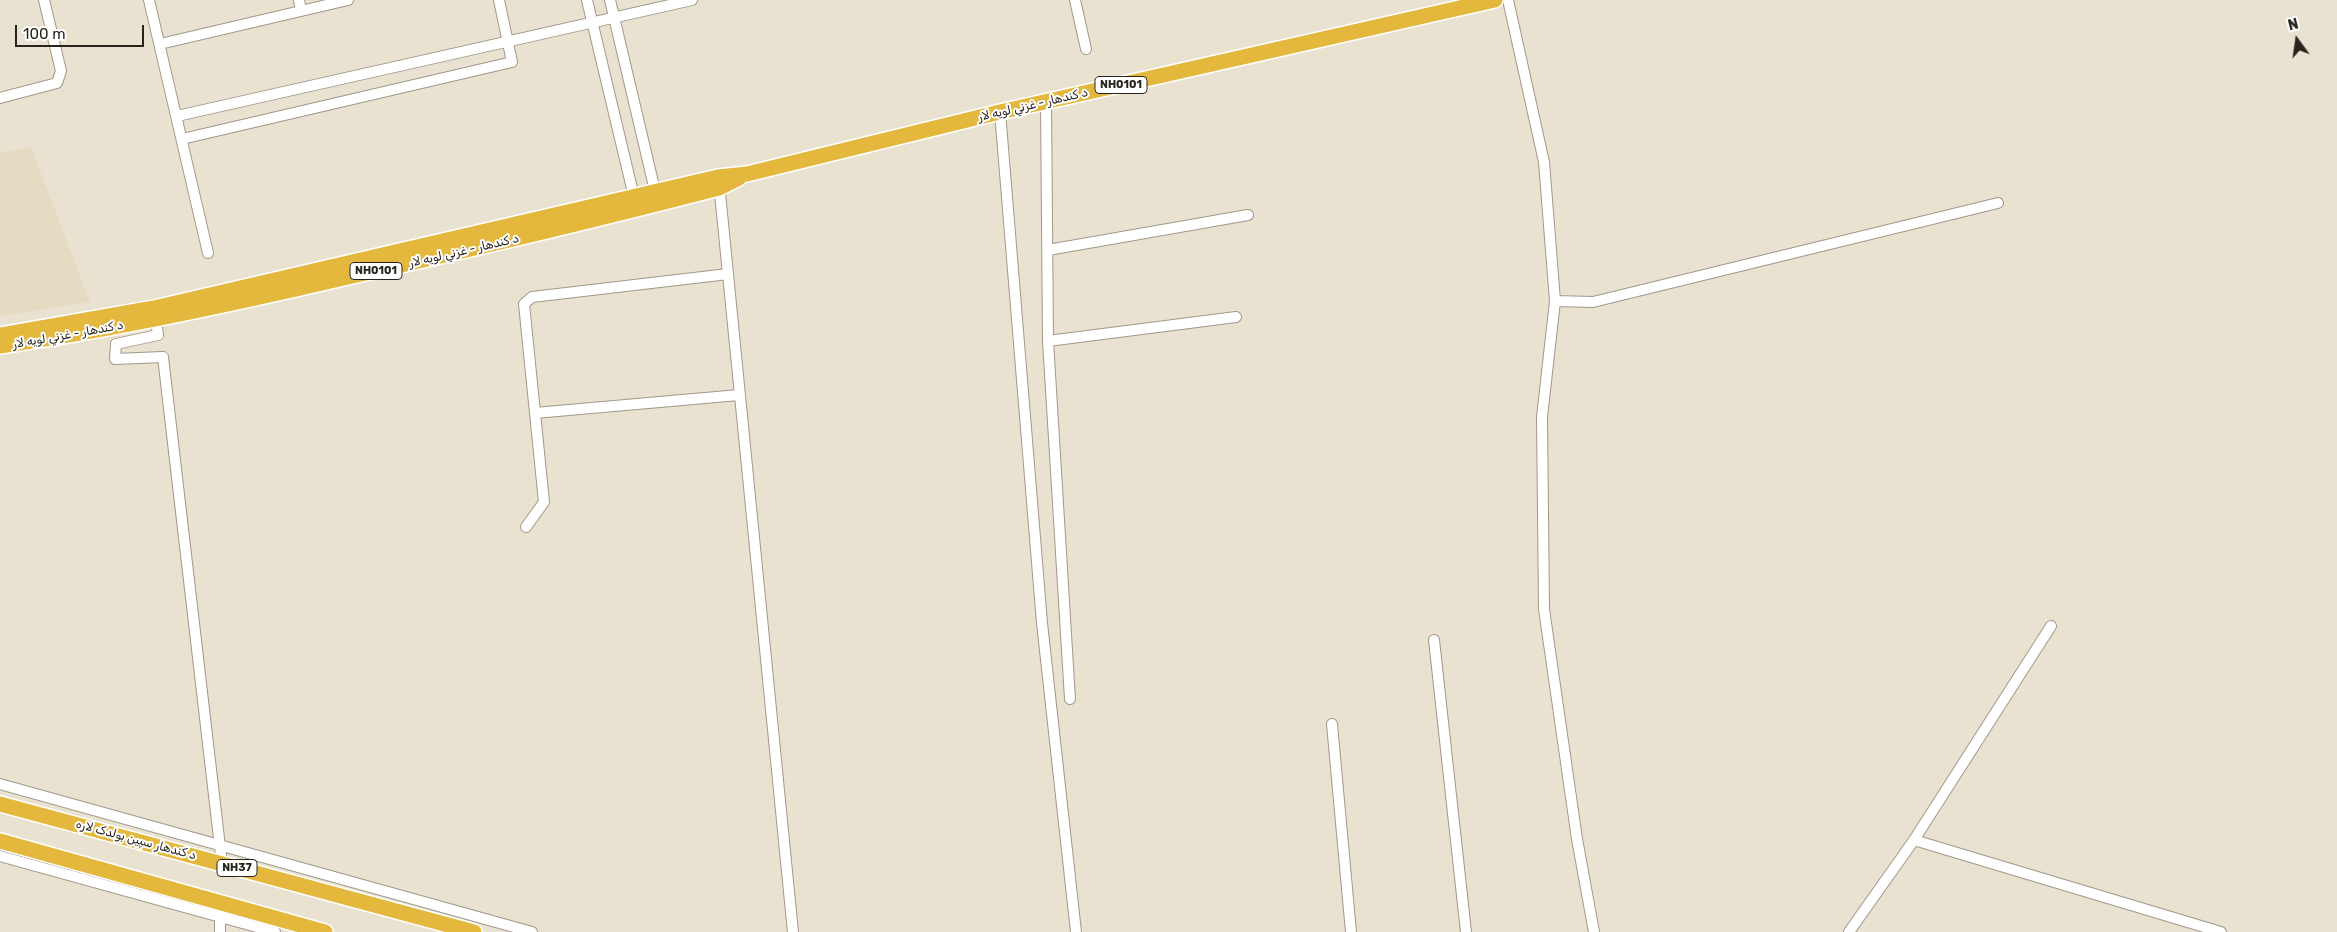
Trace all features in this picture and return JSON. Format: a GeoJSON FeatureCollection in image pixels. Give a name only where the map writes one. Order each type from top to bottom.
{"type":"FeatureCollection","features":[{"type":"Feature","properties":{"kind":"highway","name":"د کندهار - غزني لويه لار"},"geometry":{"type":"LineString","coordinates":[[0,346],[155,313],[636,203],[1000,112],[1495,0]]}},
{"type":"Feature","properties":{"kind":"highway","name":"د کندهار - غزني لويه لار"},"geometry":{"type":"LineString","coordinates":[[0,335],[155,313]]}},
{"type":"Feature","properties":{"kind":"highway","name":"د کندهار سپین بولدک لاره"},"geometry":{"type":"LineString","coordinates":[[0,804],[474,932]]}},
{"type":"Feature","properties":{"kind":"highway"},"geometry":{"type":"LineString","coordinates":[[0,842],[324,932]]}},
{"type":"Feature","properties":{"kind":"street"},"geometry":{"type":"LineString","coordinates":[[0,98],[57,83],[61,71],[44,0]]}},
{"type":"Feature","properties":{"kind":"street"},"geometry":{"type":"LineString","coordinates":[[149,0],[208,253]]}},
{"type":"Feature","properties":{"kind":"street"},"geometry":{"type":"LineString","coordinates":[[299,0],[302,11]]}},
{"type":"Feature","properties":{"kind":"street"},"geometry":{"type":"LineString","coordinates":[[160,44],[348,0]]}},
{"type":"Feature","properties":{"kind":"street"},"geometry":{"type":"LineString","coordinates":[[182,139],[512,62],[499,0]]}},
{"type":"Feature","properties":{"kind":"street"},"geometry":{"type":"LineString","coordinates":[[587,0],[636,203]]}},
{"type":"Feature","properties":{"kind":"street"},"geometry":{"type":"LineString","coordinates":[[610,0],[657,198]]}},
{"type":"Feature","properties":{"kind":"street"},"geometry":{"type":"LineString","coordinates":[[177,116],[689,0]]}},
{"type":"Feature","properties":{"kind":"street"},"geometry":{"type":"LineString","coordinates":[[1075,0],[1086,49]]}},
{"type":"Feature","properties":{"kind":"street"},"geometry":{"type":"LineString","coordinates":[[1508,0],[1544,162],[1555,301],[1542,417],[1544,609],[1577,838],[1594,932]]}},
{"type":"Feature","properties":{"kind":"street"},"geometry":{"type":"LineString","coordinates":[[1046,102],[1048,341],[1070,699]]}},
{"type":"Feature","properties":{"kind":"street"},"geometry":{"type":"LineString","coordinates":[[1000,112],[1042,623],[1076,932]]}},
{"type":"Feature","properties":{"kind":"street"},"geometry":{"type":"LineString","coordinates":[[719,182],[793,932]]}},
{"type":"Feature","properties":{"kind":"street"},"geometry":{"type":"LineString","coordinates":[[1555,301],[1593,302],[1998,203]]}},
{"type":"Feature","properties":{"kind":"street"},"geometry":{"type":"LineString","coordinates":[[1048,250],[1248,215]]}},
{"type":"Feature","properties":{"kind":"street"},"geometry":{"type":"LineString","coordinates":[[526,526],[544,502],[524,304],[532,297],[728,274]]}},
{"type":"Feature","properties":{"kind":"street"},"geometry":{"type":"LineString","coordinates":[[155,313],[158,336],[116,344],[115,359],[163,357],[222,864]]}},
{"type":"Feature","properties":{"kind":"street"},"geometry":{"type":"LineString","coordinates":[[1048,341],[1236,317]]}},
{"type":"Feature","properties":{"kind":"street"},"geometry":{"type":"LineString","coordinates":[[535,413],[739,395]]}},
{"type":"Feature","properties":{"kind":"street"},"geometry":{"type":"LineString","coordinates":[[1850,932],[1914,840],[2051,626]]}},
{"type":"Feature","properties":{"kind":"street"},"geometry":{"type":"LineString","coordinates":[[1434,640],[1466,932]]}},
{"type":"Feature","properties":{"kind":"street"},"geometry":{"type":"LineString","coordinates":[[1332,724],[1351,932]]}},
{"type":"Feature","properties":{"kind":"street"},"geometry":{"type":"LineString","coordinates":[[0,784],[532,932]]}},
{"type":"Feature","properties":{"kind":"street"},"geometry":{"type":"LineString","coordinates":[[1914,840],[2221,932]]}},
{"type":"Feature","properties":{"kind":"street"},"geometry":{"type":"LineString","coordinates":[[0,856],[275,932]]}},
{"type":"Feature","properties":{"kind":"street"},"geometry":{"type":"LineString","coordinates":[[220,917],[220,932]]}},
{"type":"Feature","properties":{"kind":"shaded area"},"geometry":{"type":"Polygon","coordinates":[[[31,147],[90,302],[0,316],[0,153],[31,147]]]}}]}
